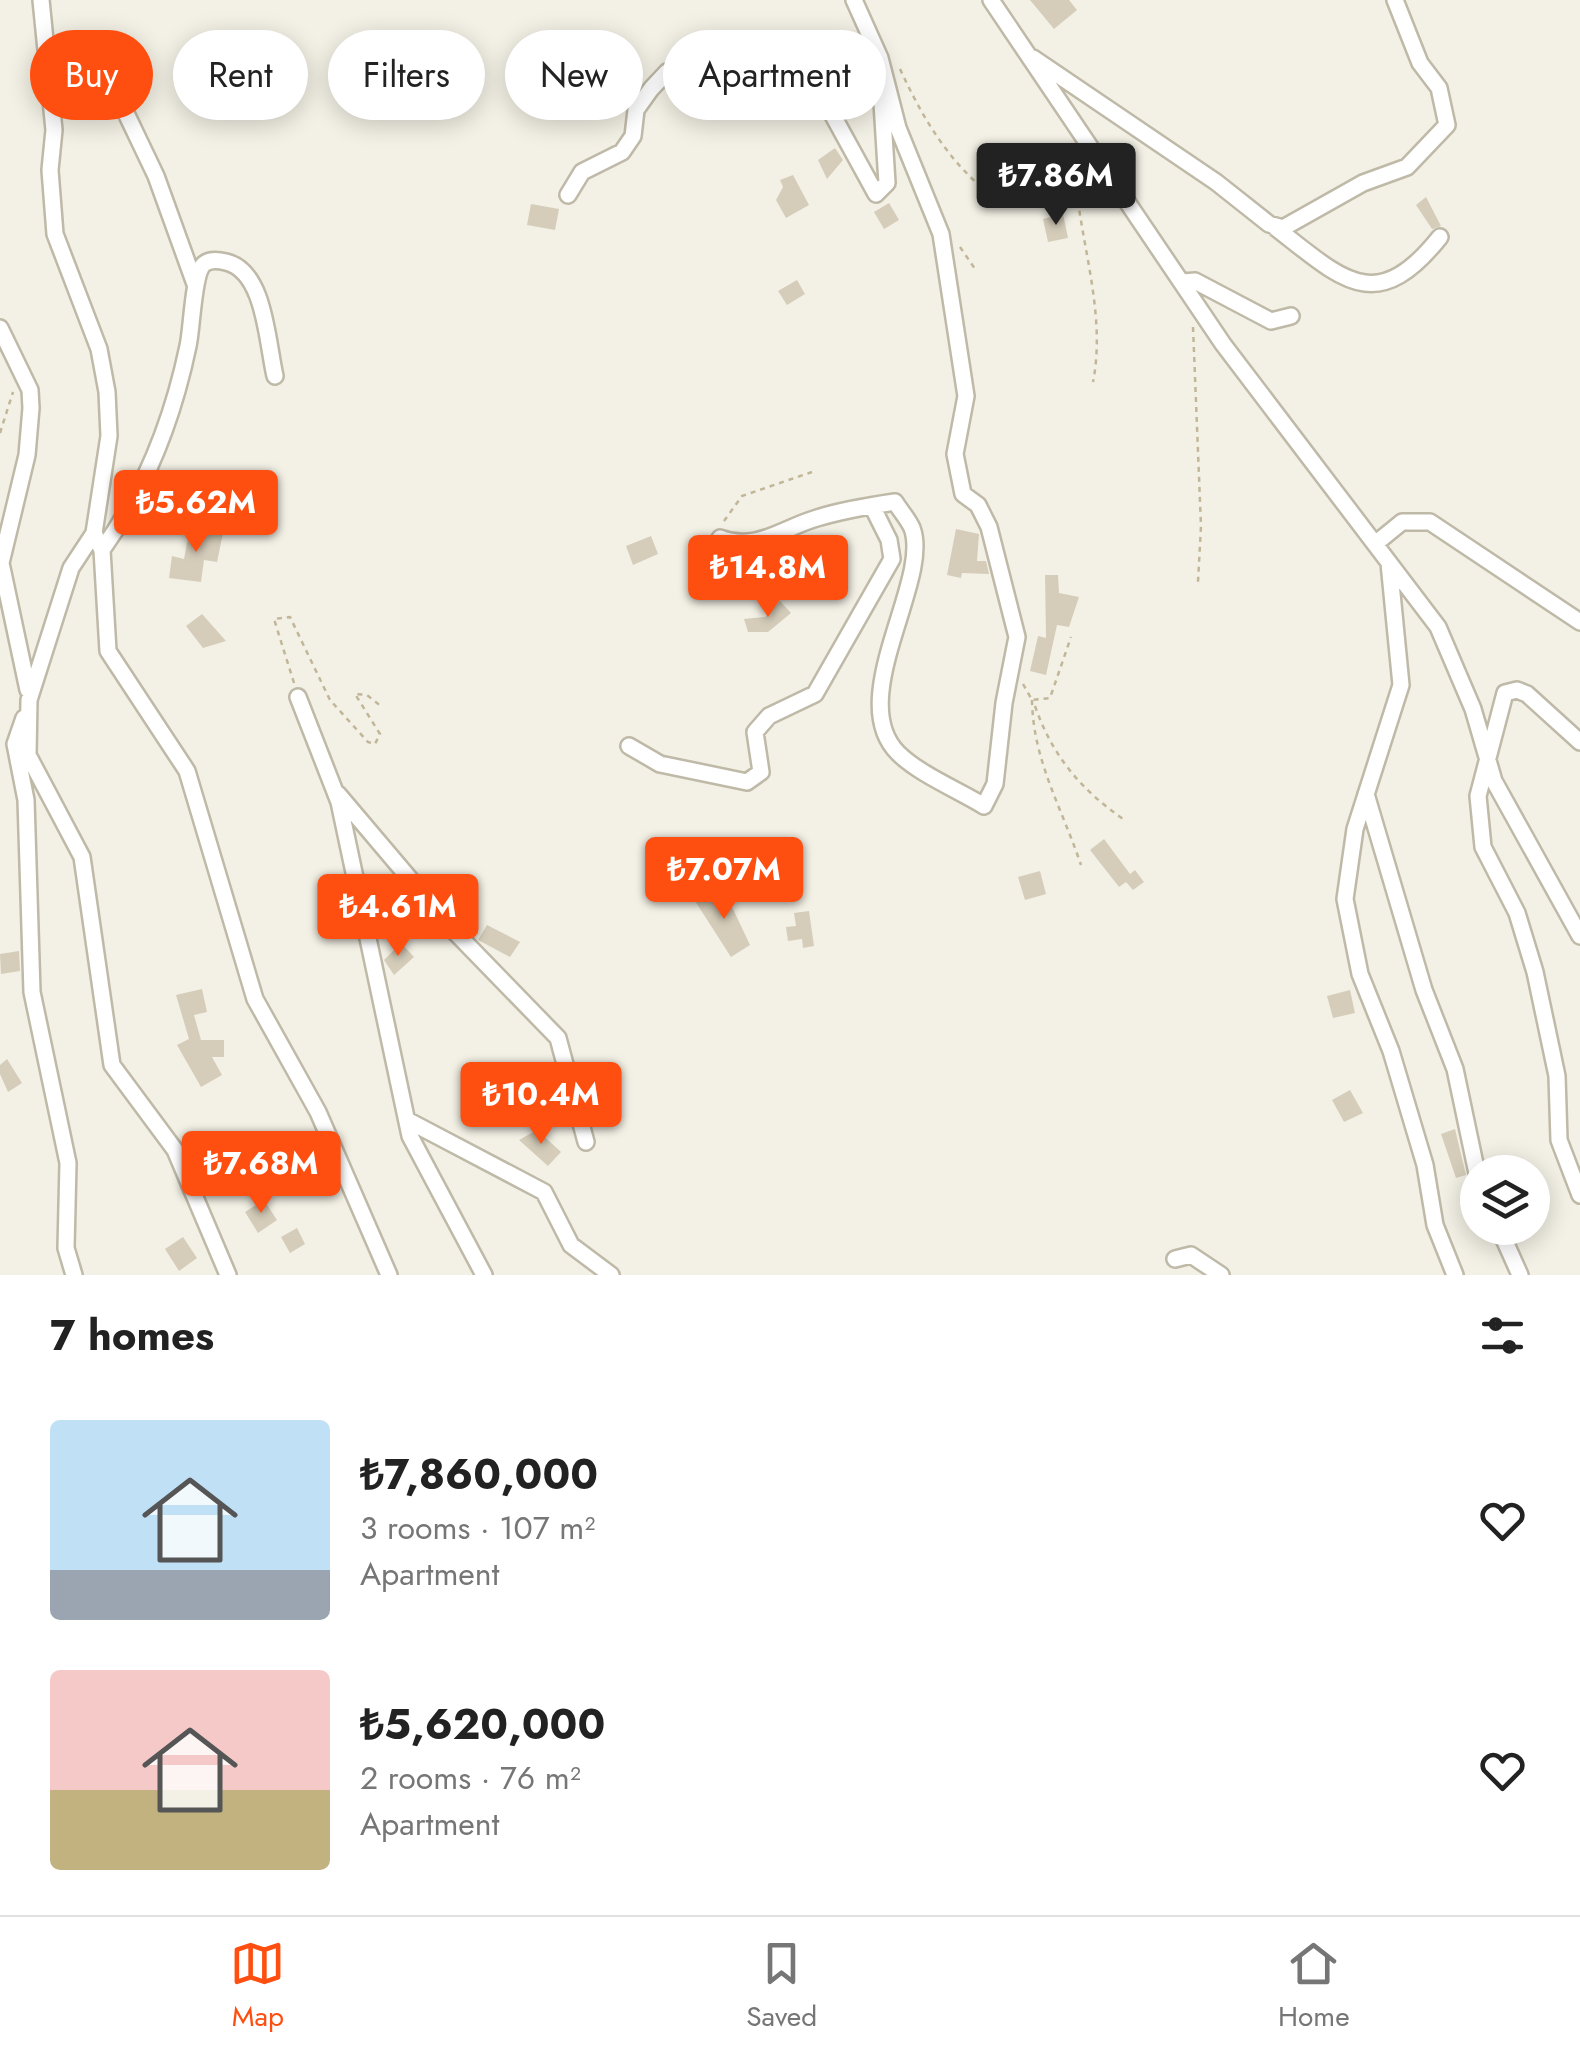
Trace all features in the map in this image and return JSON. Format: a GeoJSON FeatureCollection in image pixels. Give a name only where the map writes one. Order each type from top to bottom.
{"type":"FeatureCollection","features":[{"type":"Feature","properties":{"kind":"street"},"geometry":{"type":"LineString","coordinates":[[41,0],[54,130],[50,170],[55,234],[80,292],[108,392],[107,463],[94,534],[71,568],[15,744],[26,800],[32,992],[68,1162],[66,1248],[74,1275]]}},
{"type":"Feature","properties":{"kind":"street"},"geometry":{"type":"LineString","coordinates":[[720,538],[740,545],[767,539],[813,519],[894,502],[912,529],[914,554],[890,640],[882,720],[896,752],[984,806],[995,784],[1017,637],[989,527],[978,505],[963,494],[955,454],[966,396],[941,234],[898,128],[887,86],[854,0]]}},
{"type":"Feature","properties":{"kind":"street"},"geometry":{"type":"LineString","coordinates":[[991,0],[1193,300],[1438,628],[1473,709],[1488,762],[1533,856],[1580,936]]}},
{"type":"Feature","properties":{"kind":"street"},"geometry":{"type":"LineString","coordinates":[[1276,228],[1292,226],[1362,183],[1408,167],[1447,125],[1439,88],[1420,63],[1395,0]]}},
{"type":"Feature","properties":{"kind":"street"},"geometry":{"type":"LineString","coordinates":[[1025,53],[1216,182],[1328,269],[1362,286],[1382,286],[1401,276],[1440,237]]}},
{"type":"Feature","properties":{"kind":"street"},"geometry":{"type":"LineString","coordinates":[[568,195],[582,172],[622,152],[633,136],[636,110],[650,89],[667,72],[686,65],[797,82],[819,90],[876,194],[887,183],[882,104],[887,86]]}},
{"type":"Feature","properties":{"kind":"street"},"geometry":{"type":"LineString","coordinates":[[129,120],[156,176],[195,284]]}},
{"type":"Feature","properties":{"kind":"street"},"geometry":{"type":"LineString","coordinates":[[102,550],[124,520],[166,434],[194,315],[195,284],[200,267],[207,262],[230,263],[244,269],[258,297],[274,376]]}},
{"type":"Feature","properties":{"kind":"street"},"geometry":{"type":"LineString","coordinates":[[1184,282],[1195,281],[1271,320],[1291,316]]}},
{"type":"Feature","properties":{"kind":"street"},"geometry":{"type":"LineString","coordinates":[[0,328],[30,390],[30,435],[1,562],[24,656],[29,700],[28,755],[82,857],[112,1065],[175,1150],[228,1275]]}},
{"type":"Feature","properties":{"kind":"street"},"geometry":{"type":"LineString","coordinates":[[629,746],[660,764],[747,782],[761,772],[755,732],[769,716],[814,694],[892,559],[889,540],[872,506]]}},
{"type":"Feature","properties":{"kind":"street"},"geometry":{"type":"LineString","coordinates":[[1375,544],[1402,522],[1430,522],[1580,622]]}},
{"type":"Feature","properties":{"kind":"street"},"geometry":{"type":"LineString","coordinates":[[94,534],[102,550],[108,651],[187,770],[255,999],[318,1112],[388,1275]]}},
{"type":"Feature","properties":{"kind":"street"},"geometry":{"type":"LineString","coordinates":[[1390,563],[1400,685],[1384,748],[1365,790],[1345,900],[1360,974],[1391,1051],[1422,1155],[1434,1225],[1455,1275]]}},
{"type":"Feature","properties":{"kind":"street"},"geometry":{"type":"LineString","coordinates":[[1580,742],[1517,690],[1506,693],[1499,704],[1478,796],[1483,847],[1517,913],[1535,972],[1557,1076],[1560,1140],[1580,1195]]}},
{"type":"Feature","properties":{"kind":"street"},"geometry":{"type":"LineString","coordinates":[[298,697],[333,787],[410,1136],[484,1275]]}},
{"type":"Feature","properties":{"kind":"street"},"geometry":{"type":"LineString","coordinates":[[333,787],[454,931],[558,1038],[586,1142]]}},
{"type":"Feature","properties":{"kind":"street"},"geometry":{"type":"LineString","coordinates":[[1365,790],[1424,990],[1455,1070],[1473,1155]]}},
{"type":"Feature","properties":{"kind":"street"},"geometry":{"type":"LineString","coordinates":[[407,1120],[544,1192],[571,1245],[611,1275]]}},
{"type":"Feature","properties":{"kind":"street"},"geometry":{"type":"LineString","coordinates":[[1506,1245],[1520,1275]]}},
{"type":"Feature","properties":{"kind":"street"},"geometry":{"type":"LineString","coordinates":[[1176,1260],[1192,1255],[1221,1275]]}},
{"type":"Feature","properties":{"kind":"path"},"geometry":{"type":"LineString","coordinates":[[894,58],[912,99],[968,179],[998,200]]}},
{"type":"Feature","properties":{"kind":"path"},"geometry":{"type":"LineString","coordinates":[[1074,125],[1074,169],[1094,312],[1097,360],[1092,382]]}},
{"type":"Feature","properties":{"kind":"path"},"geometry":{"type":"LineString","coordinates":[[1193,300],[1201,526],[1198,582]]}},
{"type":"Feature","properties":{"kind":"path"},"geometry":{"type":"LineString","coordinates":[[0,433],[16,382],[24,374]]}},
{"type":"Feature","properties":{"kind":"path"},"geometry":{"type":"LineString","coordinates":[[720,538],[724,520],[742,496],[812,472]]}},
{"type":"Feature","properties":{"kind":"path"},"geometry":{"type":"LineString","coordinates":[[298,697],[274,619],[290,617],[330,700],[368,742],[375,744],[380,734],[355,694],[366,695],[382,707]]}},
{"type":"Feature","properties":{"kind":"path"},"geometry":{"type":"LineString","coordinates":[[1032,700],[1050,698],[1071,638]]}},
{"type":"Feature","properties":{"kind":"path"},"geometry":{"type":"LineString","coordinates":[[1012,665],[1032,700],[1047,740],[1073,778],[1123,818]]}},
{"type":"Feature","properties":{"kind":"path"},"geometry":{"type":"LineString","coordinates":[[1032,700],[1032,734],[1040,768],[1066,818],[1082,864]]}},
{"type":"Feature","properties":{"kind":"building"},"geometry":{"type":"Polygon","coordinates":[[[1030,0],[1069,0],[1077,10],[1054,29],[1030,0]]]}},
{"type":"Feature","properties":{"kind":"building"},"geometry":{"type":"Polygon","coordinates":[[[835,148],[843,160],[827,179],[818,160],[835,148]]]}},
{"type":"Feature","properties":{"kind":"building"},"geometry":{"type":"Polygon","coordinates":[[[793,175],[809,205],[786,218],[776,200],[783,187],[780,180],[793,175]]]}},
{"type":"Feature","properties":{"kind":"building"},"geometry":{"type":"Polygon","coordinates":[[[1426,197],[1441,226],[1432,229],[1416,205],[1426,197]]]}},
{"type":"Feature","properties":{"kind":"building"},"geometry":{"type":"Polygon","coordinates":[[[889,203],[899,220],[884,229],[874,212],[889,203]]]}},
{"type":"Feature","properties":{"kind":"building"},"geometry":{"type":"Polygon","coordinates":[[[531,204],[559,209],[555,230],[527,225],[531,204]]]}},
{"type":"Feature","properties":{"kind":"building"},"geometry":{"type":"Polygon","coordinates":[[[1063,214],[1068,238],[1048,242],[1043,219],[1063,214]]]}},
{"type":"Feature","properties":{"kind":"building"},"geometry":{"type":"Polygon","coordinates":[[[797,280],[805,294],[787,305],[778,291],[797,280]]]}},
{"type":"Feature","properties":{"kind":"building"},"geometry":{"type":"Polygon","coordinates":[[[190,527],[223,533],[217,562],[204,560],[201,582],[169,578],[172,556],[184,559],[190,527]]]}},
{"type":"Feature","properties":{"kind":"building"},"geometry":{"type":"Polygon","coordinates":[[[956,529],[979,534],[977,561],[986,561],[989,574],[962,573],[961,578],[947,575],[956,529]]]}},
{"type":"Feature","properties":{"kind":"building"},"geometry":{"type":"Polygon","coordinates":[[[651,536],[658,554],[633,565],[626,546],[651,536]]]}},
{"type":"Feature","properties":{"kind":"building"},"geometry":{"type":"Polygon","coordinates":[[[1045,575],[1058,575],[1059,593],[1079,597],[1069,627],[1057,625],[1046,675],[1030,671],[1038,636],[1046,638],[1045,575]]]}},
{"type":"Feature","properties":{"kind":"building"},"geometry":{"type":"Polygon","coordinates":[[[780,601],[791,613],[768,632],[748,632],[744,619],[765,617],[780,601]]]}},
{"type":"Feature","properties":{"kind":"building"},"geometry":{"type":"Polygon","coordinates":[[[202,614],[226,641],[203,648],[186,626],[202,614]]]}},
{"type":"Feature","properties":{"kind":"building"},"geometry":{"type":"Polygon","coordinates":[[[1104,839],[1130,874],[1135,870],[1144,882],[1133,890],[1126,882],[1119,887],[1090,850],[1104,839]]]}},
{"type":"Feature","properties":{"kind":"building"},"geometry":{"type":"Polygon","coordinates":[[[1040,871],[1046,894],[1025,900],[1018,877],[1040,871]]]}},
{"type":"Feature","properties":{"kind":"building"},"geometry":{"type":"Polygon","coordinates":[[[725,892],[750,945],[731,957],[695,901],[725,892]]]}},
{"type":"Feature","properties":{"kind":"building"},"geometry":{"type":"Polygon","coordinates":[[[809,911],[814,946],[803,948],[802,939],[788,941],[786,927],[796,926],[794,913],[809,911]]]}},
{"type":"Feature","properties":{"kind":"building"},"geometry":{"type":"Polygon","coordinates":[[[487,925],[520,942],[510,957],[478,940],[487,925]]]}},
{"type":"Feature","properties":{"kind":"building"},"geometry":{"type":"Polygon","coordinates":[[[401,943],[414,957],[394,975],[384,960],[401,943]]]}},
{"type":"Feature","properties":{"kind":"building"},"geometry":{"type":"Polygon","coordinates":[[[19,951],[20,971],[1,974],[0,954],[19,951]]]}},
{"type":"Feature","properties":{"kind":"building"},"geometry":{"type":"Polygon","coordinates":[[[202,989],[207,1012],[194,1015],[201,1040],[224,1040],[224,1057],[212,1057],[222,1075],[201,1087],[177,1045],[189,1039],[176,995],[202,989]]]}},
{"type":"Feature","properties":{"kind":"building"},"geometry":{"type":"Polygon","coordinates":[[[1350,990],[1355,1013],[1333,1018],[1327,996],[1350,990]]]}},
{"type":"Feature","properties":{"kind":"building"},"geometry":{"type":"Polygon","coordinates":[[[7,1059],[22,1083],[8,1092],[0,1074],[0,1065],[7,1059]]]}},
{"type":"Feature","properties":{"kind":"building"},"geometry":{"type":"Polygon","coordinates":[[[1350,1090],[1363,1113],[1344,1122],[1332,1100],[1350,1090]]]}},
{"type":"Feature","properties":{"kind":"building"},"geometry":{"type":"Polygon","coordinates":[[[1455,1129],[1461,1155],[1460,1177],[1456,1178],[1441,1134],[1455,1129]]]}},
{"type":"Feature","properties":{"kind":"building"},"geometry":{"type":"Polygon","coordinates":[[[537,1130],[561,1152],[548,1166],[519,1140],[537,1130]]]}},
{"type":"Feature","properties":{"kind":"building"},"geometry":{"type":"Polygon","coordinates":[[[264,1200],[277,1220],[258,1233],[245,1212],[264,1200]]]}},
{"type":"Feature","properties":{"kind":"building"},"geometry":{"type":"Polygon","coordinates":[[[297,1228],[305,1244],[290,1253],[281,1237],[297,1228]]]}},
{"type":"Feature","properties":{"kind":"building"},"geometry":{"type":"Polygon","coordinates":[[[183,1237],[197,1258],[179,1271],[165,1249],[183,1237]]]}}]}
